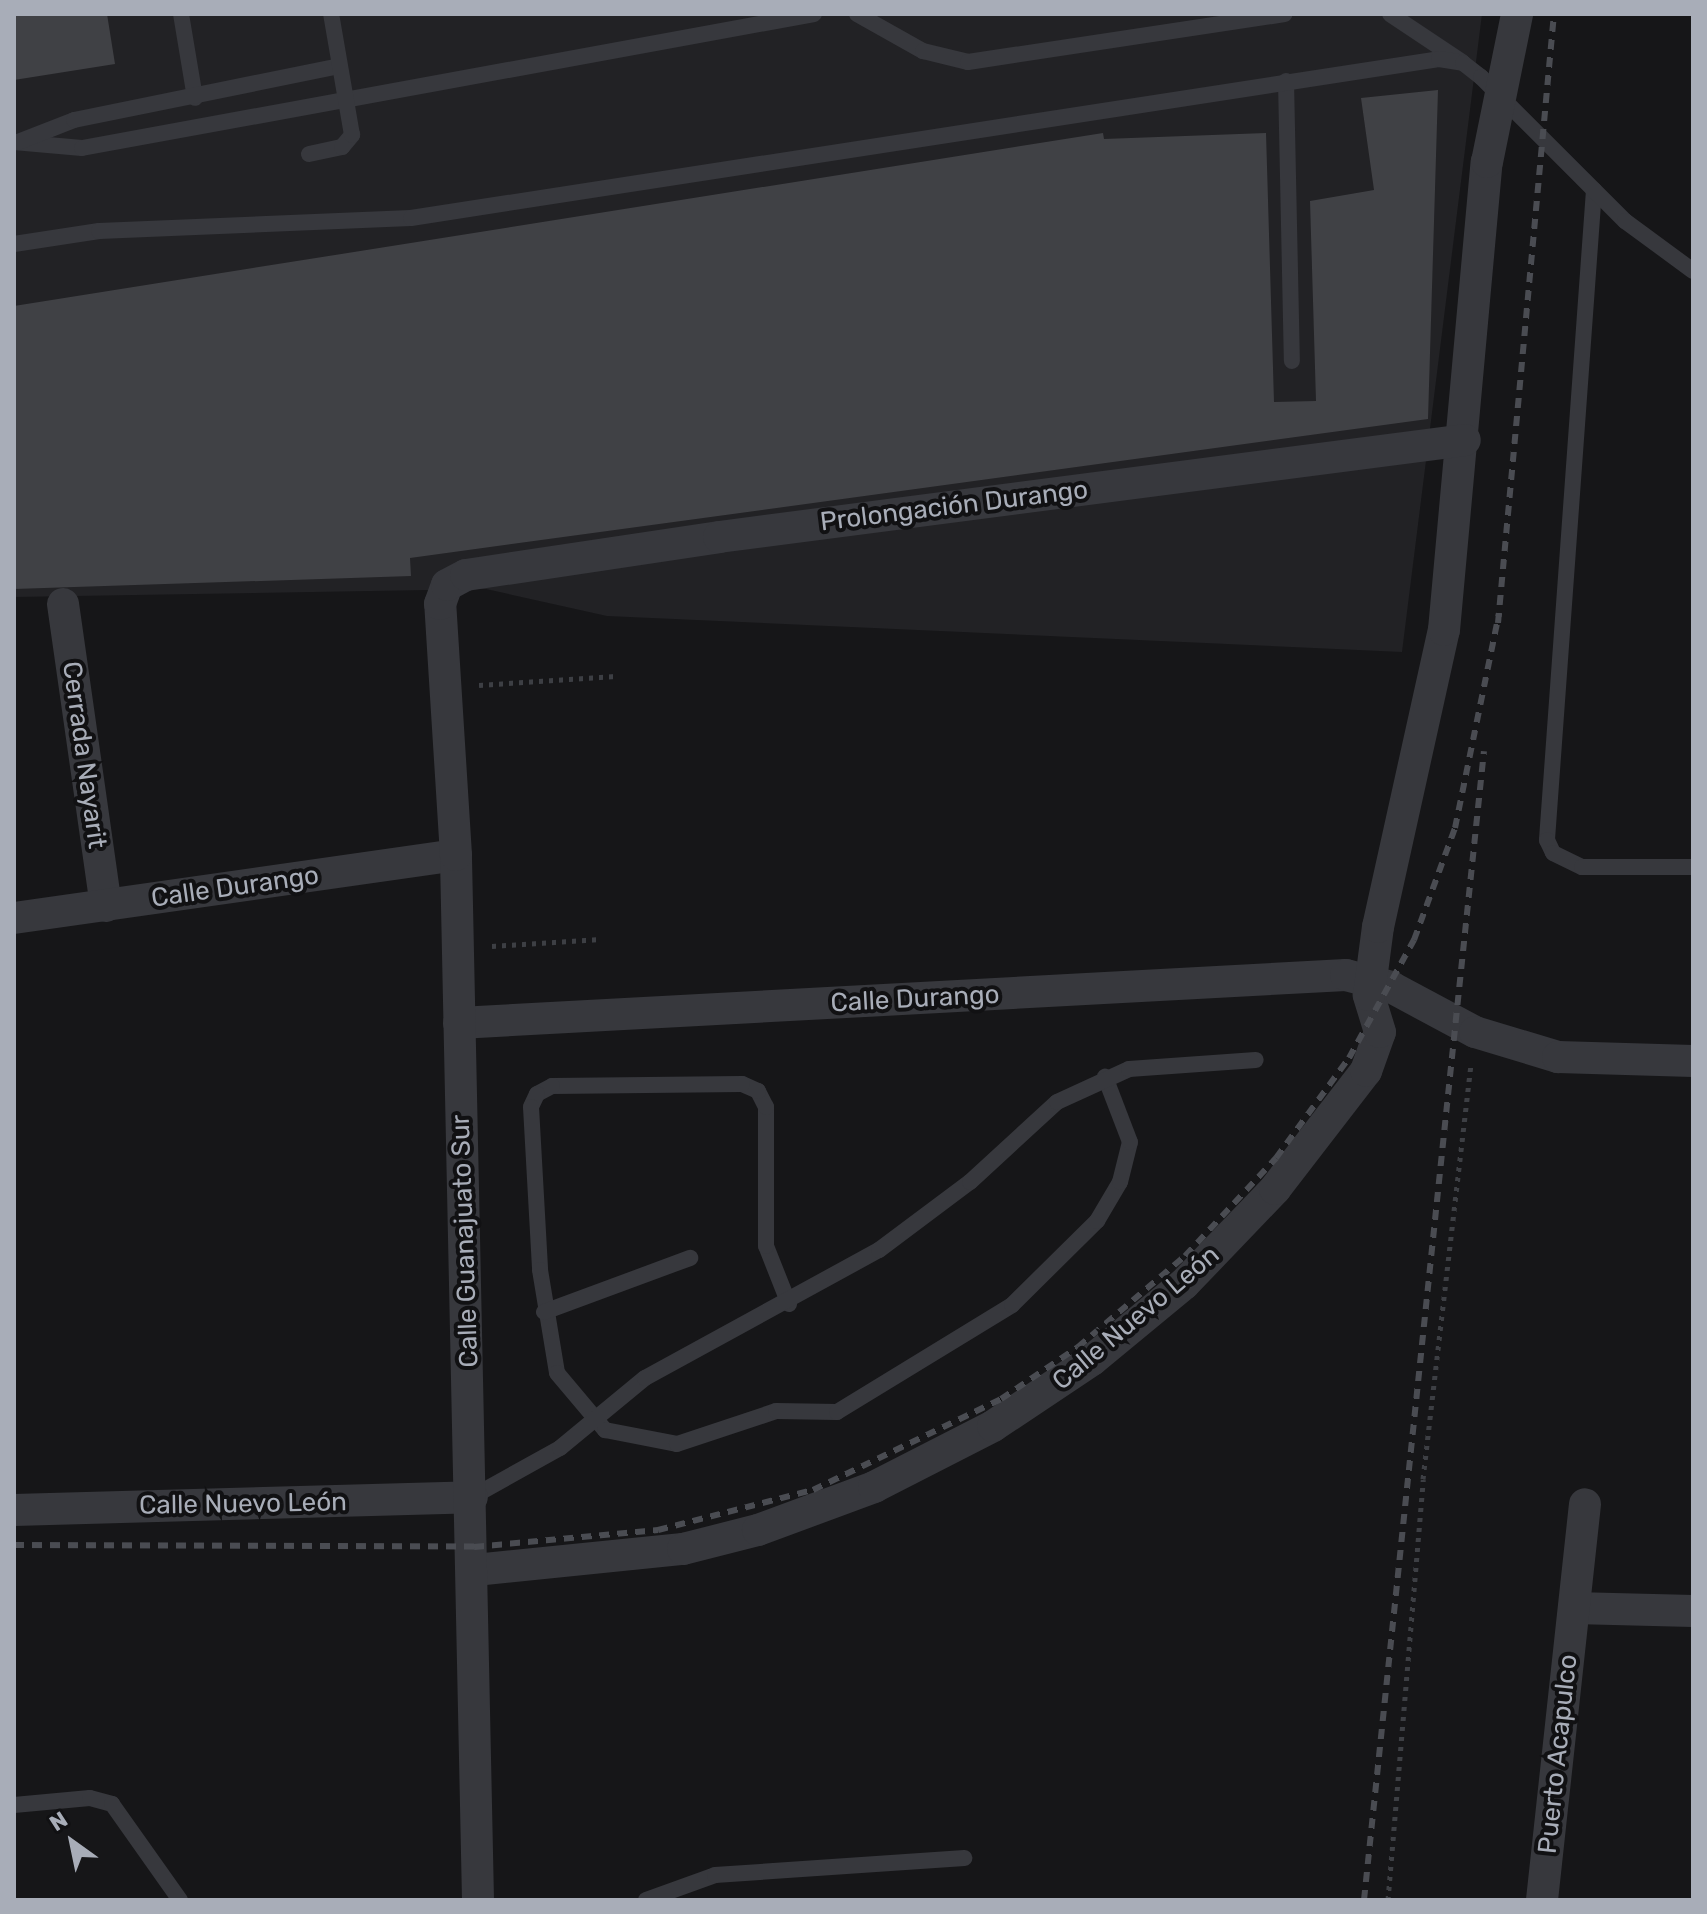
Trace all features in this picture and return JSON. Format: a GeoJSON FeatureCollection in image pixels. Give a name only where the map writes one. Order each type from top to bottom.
{"type":"FeatureCollection","features":[{"type":"Feature","properties":{"kind":"street","name":"Calle Nuevo León"},"geometry":{"type":"LineString","coordinates":[[475,1570],[683,1549],[758,1530],[927,1463],[1048,1392],[1184,1284],[1330,1123],[1376,1047],[1371,979],[1436,681],[1465,440],[1499,95],[1517,14]]}},
{"type":"Feature","properties":{"kind":"street","name":"Prolongación Durango"},"geometry":{"type":"LineString","coordinates":[[447,585],[466,575],[719,537],[1465,440]]}},
{"type":"Feature","properties":{"kind":"street","name":"Calle Guanajuato Sur"},"geometry":{"type":"LineString","coordinates":[[447,585],[440,604],[450,687],[459,948],[475,1570],[478,1900]]}},
{"type":"Feature","properties":{"kind":"street","name":"Cerrada Nayarit"},"geometry":{"type":"LineString","coordinates":[[63,604],[106,906]]}},
{"type":"Feature","properties":{"kind":"street","name":"Calle Durango"},"geometry":{"type":"LineString","coordinates":[[14,918],[456,855]]}},
{"type":"Feature","properties":{"kind":"street","name":"Calle Durango"},"geometry":{"type":"LineString","coordinates":[[459,1023],[1371,979]]}},
{"type":"Feature","properties":{"kind":"street"},"geometry":{"type":"LineString","coordinates":[[1371,979],[1475,1032],[1558,1057],[1693,1061]]}},
{"type":"Feature","properties":{"kind":"street","name":"Calle Nuevo León"},"geometry":{"type":"LineString","coordinates":[[14,1510],[472,1497]]}},
{"type":"Feature","properties":{"kind":"street","name":"Puerto Acapulco"},"geometry":{"type":"LineString","coordinates":[[1542,1900],[1585,1504]]}},
{"type":"Feature","properties":{"kind":"street"},"geometry":{"type":"LineString","coordinates":[[1574,1608],[1693,1611]]}},
{"type":"Feature","properties":{"kind":"lane"},"geometry":{"type":"LineString","coordinates":[[181,14],[195,98]]}},
{"type":"Feature","properties":{"kind":"lane"},"geometry":{"type":"LineString","coordinates":[[309,154],[347,142],[349,102],[331,14]]}},
{"type":"Feature","properties":{"kind":"lane"},"geometry":{"type":"LineString","coordinates":[[16,142],[82,148],[349,102],[814,14]]}},
{"type":"Feature","properties":{"kind":"lane"},"geometry":{"type":"LineString","coordinates":[[857,14],[923,51],[968,62],[1284,14]]}},
{"type":"Feature","properties":{"kind":"lane"},"geometry":{"type":"LineString","coordinates":[[1390,14],[1463,63],[1652,245],[1693,271]]}},
{"type":"Feature","properties":{"kind":"lane"},"geometry":{"type":"LineString","coordinates":[[14,244],[99,231],[411,218],[1417,60],[1463,63]]}},
{"type":"Feature","properties":{"kind":"lane"},"geometry":{"type":"LineString","coordinates":[[16,142],[74,120],[195,98],[340,66]]}},
{"type":"Feature","properties":{"kind":"lane"},"geometry":{"type":"LineString","coordinates":[[1286,81],[1292,361]]}},
{"type":"Feature","properties":{"kind":"lane"},"geometry":{"type":"LineString","coordinates":[[1594,190],[1547,840],[1553,853],[1582,867],[1693,867]]}},
{"type":"Feature","properties":{"kind":"lane"},"geometry":{"type":"LineString","coordinates":[[472,1497],[526,1471],[645,1378],[789,1304],[921,1221],[1034,1120],[1105,1077],[1256,1060]]}},
{"type":"Feature","properties":{"kind":"lane"},"geometry":{"type":"LineString","coordinates":[[789,1304],[766,1246],[766,1107],[758,1091],[742,1084],[552,1086],[531,1107],[544,1312],[557,1373],[591,1420],[609,1431],[677,1444],[776,1411],[828,1415],[971,1333],[1071,1251],[1114,1198],[1130,1142],[1105,1077]]}},
{"type":"Feature","properties":{"kind":"lane"},"geometry":{"type":"LineString","coordinates":[[544,1312],[690,1258]]}},
{"type":"Feature","properties":{"kind":"lane"},"geometry":{"type":"LineString","coordinates":[[14,1805],[90,1798],[112,1804],[180,1900]]}},
{"type":"Feature","properties":{"kind":"lane"},"geometry":{"type":"LineString","coordinates":[[646,1900],[715,1875],[964,1858]]}},
{"type":"Feature","properties":{"kind":"path"},"geometry":{"type":"LineString","coordinates":[[450,687],[616,676]]}},
{"type":"Feature","properties":{"kind":"path"},"geometry":{"type":"LineString","coordinates":[[459,948],[601,939]]}},
{"type":"Feature","properties":{"kind":"path"},"geometry":{"type":"LineString","coordinates":[[1388,1900],[1423,1479],[1475,1032]]}},
{"type":"Feature","properties":{"kind":"shaded area"},"geometry":{"type":"Polygon","coordinates":[[[14,14],[1482,14],[1402,652],[607,616],[486,589],[14,597],[14,14]]]}},
{"type":"Feature","properties":{"kind":"building"},"geometry":{"type":"Polygon","coordinates":[[[14,14],[107,14],[115,64],[14,80],[14,14]]]}},
{"type":"Feature","properties":{"kind":"building"},"geometry":{"type":"Polygon","coordinates":[[[1438,90],[1428,419],[410,558],[411,576],[14,589],[14,306],[1103,133],[1104,139],[1266,133],[1274,402],[1316,401],[1310,201],[1374,190],[1361,98],[1438,90]]]}},
{"type":"Feature","properties":{"kind":"railway"},"geometry":{"type":"LineString","coordinates":[[1498,623],[1554,14]]}},
{"type":"Feature","properties":{"kind":"railway"},"geometry":{"type":"LineString","coordinates":[[14,1545],[474,1547],[658,1530],[813,1490],[1001,1399],[1078,1347],[1185,1256],[1276,1158],[1349,1058],[1414,940],[1455,828],[1499,613]]}},
{"type":"Feature","properties":{"kind":"railway"},"geometry":{"type":"LineString","coordinates":[[1364,1900],[1484,751]]}}]}
